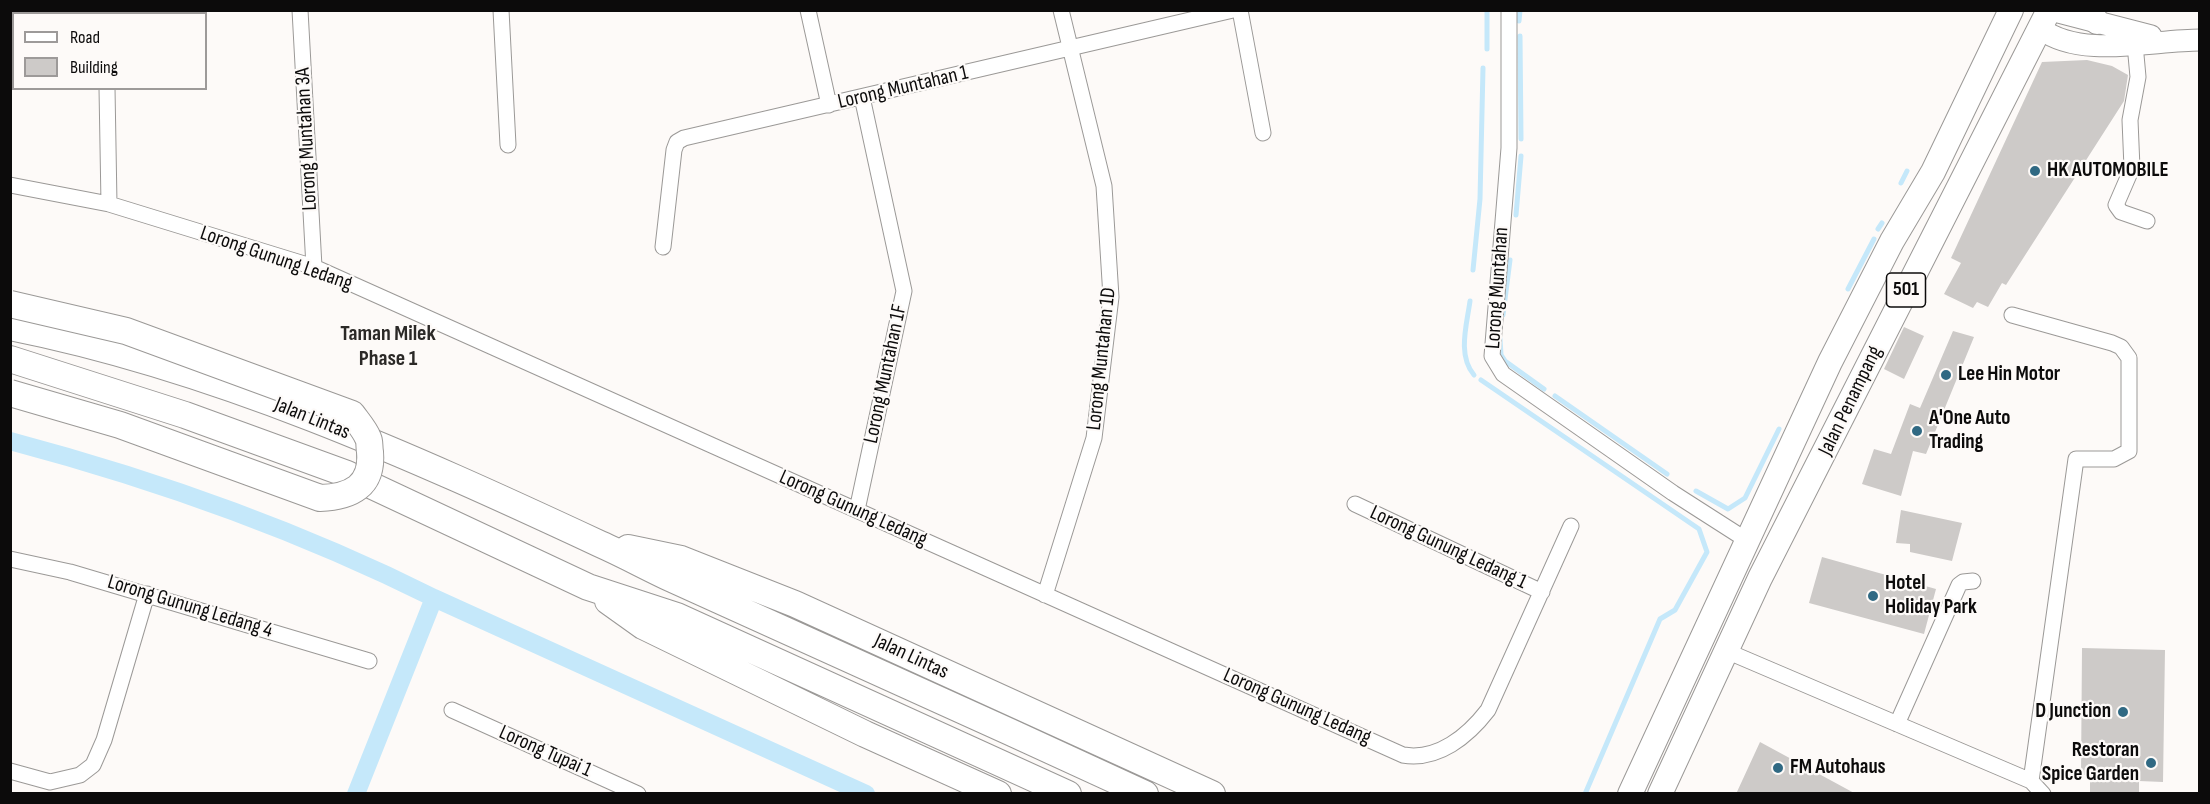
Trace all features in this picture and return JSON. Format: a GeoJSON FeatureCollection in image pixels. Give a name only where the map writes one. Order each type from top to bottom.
{"type":"FeatureCollection","features":[{"type":"Feature","properties":{"kind":"highway"},"geometry":{"type":"LineString","coordinates":[[10,304],[126,331],[351,414],[368,438],[371,461],[367,479],[351,492],[338,498],[320,498],[120,425],[10,393]]}},
{"type":"Feature","properties":{"kind":"highway","name":"Jalan Lintas"},"geometry":{"type":"LineString","coordinates":[[10,327],[102,347],[254,396],[416,462],[872,667],[1145,794]]}},
{"type":"Feature","properties":{"kind":"highway","name":"Jalan Lintas"},"geometry":{"type":"LineString","coordinates":[[10,359],[184,415],[347,474],[588,587],[676,616],[1068,794]]}},
{"type":"Feature","properties":{"kind":"highway","name":"Jalan Lintas"},"geometry":{"type":"LineString","coordinates":[[601,544],[652,551],[681,559],[795,604],[1212,794]]}},
{"type":"Feature","properties":{"kind":"highway","name":"Jalan Lintas"},"geometry":{"type":"LineString","coordinates":[[588,587],[644,627],[865,734],[998,794]]}},
{"type":"Feature","properties":{"kind":"main road","name":"Jalan Penampang"},"geometry":{"type":"LineString","coordinates":[[1630,794],[1830,362],[1892,242],[1934,172],[2011,10]]}},
{"type":"Feature","properties":{"kind":"main road","name":"Jalan Penampang"},"geometry":{"type":"LineString","coordinates":[[1660,794],[1724,650],[2043,15]]}},
{"type":"Feature","properties":{"kind":"main road"},"geometry":{"type":"LineString","coordinates":[[1988,56],[2043,15],[2093,16],[2166,40]]}},
{"type":"Feature","properties":{"kind":"main road"},"geometry":{"type":"LineString","coordinates":[[2043,15],[2058,38],[2083,44],[2111,46],[2166,40],[2199,40]]}},
{"type":"Feature","properties":{"kind":"street","name":"Lorong Muntahan 3A"},"geometry":{"type":"LineString","coordinates":[[300,10],[314,267]]}},
{"type":"Feature","properties":{"kind":"street"},"geometry":{"type":"LineString","coordinates":[[501,10],[508,145]]}},
{"type":"Feature","properties":{"kind":"street"},"geometry":{"type":"LineString","coordinates":[[808,10],[829,105]]}},
{"type":"Feature","properties":{"kind":"street","name":"Lorong Muntahan 1D"},"geometry":{"type":"LineString","coordinates":[[1045,595],[1095,438],[1111,297],[1104,186],[1061,10]]}},
{"type":"Feature","properties":{"kind":"street","name":"Lorong Muntahan 1"},"geometry":{"type":"LineString","coordinates":[[663,247],[677,142],[684,138],[1233,10]]}},
{"type":"Feature","properties":{"kind":"street"},"geometry":{"type":"LineString","coordinates":[[1240,10],[1263,133]]}},
{"type":"Feature","properties":{"kind":"street","name":"Lorong Muntahan"},"geometry":{"type":"LineString","coordinates":[[1509,10],[1509,148],[1492,356],[1496,365],[1503,374],[1663,487],[1748,542]]}},
{"type":"Feature","properties":{"kind":"street"},"geometry":{"type":"LineString","coordinates":[[2135,44],[2138,77],[2130,120],[2132,168],[2116,206],[2121,212],[2147,221]]}},
{"type":"Feature","properties":{"kind":"street"},"geometry":{"type":"LineString","coordinates":[[107,90],[109,204]]}},
{"type":"Feature","properties":{"kind":"street","name":"Lorong Muntahan 1F"},"geometry":{"type":"LineString","coordinates":[[856,510],[904,291],[862,97]]}},
{"type":"Feature","properties":{"kind":"street","name":"Lorong Gunung Ledang"},"geometry":{"type":"LineString","coordinates":[[10,185],[109,204],[314,267],[1403,755],[1419,758],[1460,739],[1474,728],[1488,710],[1571,526]]}},
{"type":"Feature","properties":{"kind":"street"},"geometry":{"type":"LineString","coordinates":[[2012,315],[2112,343],[2121,347],[2129,358],[2129,451],[2114,459],[2076,459],[2031,781]]}},
{"type":"Feature","properties":{"kind":"street","name":"Lorong Gunung Ledang 1"},"geometry":{"type":"LineString","coordinates":[[1355,504],[1542,592]]}},
{"type":"Feature","properties":{"kind":"street","name":"Lorong Gunung Ledang 4"},"geometry":{"type":"LineString","coordinates":[[10,559],[70,572],[369,661]]}},
{"type":"Feature","properties":{"kind":"street"},"geometry":{"type":"LineString","coordinates":[[1897,724],[1959,585],[1973,581]]}},
{"type":"Feature","properties":{"kind":"street"},"geometry":{"type":"LineString","coordinates":[[10,771],[50,782],[80,775],[93,765],[104,740],[147,594]]}},
{"type":"Feature","properties":{"kind":"street"},"geometry":{"type":"LineString","coordinates":[[1724,650],[2031,781],[2043,794]]}},
{"type":"Feature","properties":{"kind":"street","name":"Lorong Tupai 1"},"geometry":{"type":"LineString","coordinates":[[452,710],[638,794]]}},
{"type":"Feature","properties":{"kind":"building","name":"HK AUTOMOBILE"},"geometry":{"type":"Polygon","coordinates":[[[2087,60],[2112,66],[2128,75],[2124,101],[2006,285],[2002,283],[1988,307],[1977,302],[1973,308],[1944,294],[1961,263],[1951,258],[2042,62],[2087,60]]]}},
{"type":"Feature","properties":{"kind":"building","name":"Lee Hin Motor"},"geometry":{"type":"Polygon","coordinates":[[[1904,327],[1924,336],[1904,379],[1884,369],[1904,327]]]}},
{"type":"Feature","properties":{"kind":"building"},"geometry":{"type":"Polygon","coordinates":[[[1953,331],[1974,337],[1926,454],[1913,451],[1901,496],[1862,484],[1874,449],[1891,454],[1910,404],[1920,408],[1953,331]]]}},
{"type":"Feature","properties":{"kind":"building"},"geometry":{"type":"Polygon","coordinates":[[[1901,510],[1962,523],[1952,561],[1910,552],[1910,544],[1896,543],[1901,510]]]}},
{"type":"Feature","properties":{"kind":"building","name":"Hotel Holiday Park"},"geometry":{"type":"Polygon","coordinates":[[[1822,557],[1936,589],[1924,634],[1809,603],[1822,557]]]}},
{"type":"Feature","properties":{"kind":"building","name":"D Junction"},"geometry":{"type":"Polygon","coordinates":[[[2082,648],[2165,650],[2163,782],[2139,781],[2139,794],[2090,793],[2090,775],[2081,775],[2082,648]]]}},
{"type":"Feature","properties":{"kind":"building","name":"FM Autohaus"},"geometry":{"type":"Polygon","coordinates":[[[1760,742],[1856,794],[1736,794],[1760,742]]]}},
{"type":"Feature","properties":{"kind":"waterway"},"geometry":{"type":"LineString","coordinates":[[1487,10],[1487,49]]}},
{"type":"Feature","properties":{"kind":"waterway"},"geometry":{"type":"LineString","coordinates":[[1519,21],[1520,10]]}},
{"type":"Feature","properties":{"kind":"waterway"},"geometry":{"type":"LineString","coordinates":[[1520,36],[1521,139]]}},
{"type":"Feature","properties":{"kind":"waterway"},"geometry":{"type":"LineString","coordinates":[[1473,270],[1480,199],[1483,68]]}},
{"type":"Feature","properties":{"kind":"waterway"},"geometry":{"type":"LineString","coordinates":[[1516,215],[1521,156]]}},
{"type":"Feature","properties":{"kind":"waterway"},"geometry":{"type":"LineString","coordinates":[[1901,183],[1907,171]]}},
{"type":"Feature","properties":{"kind":"waterway"},"geometry":{"type":"LineString","coordinates":[[1878,229],[1882,223]]}},
{"type":"Feature","properties":{"kind":"waterway"},"geometry":{"type":"LineString","coordinates":[[1848,289],[1874,239]]}},
{"type":"Feature","properties":{"kind":"waterway"},"geometry":{"type":"LineString","coordinates":[[1503,315],[1510,260]]}},
{"type":"Feature","properties":{"kind":"waterway"},"geometry":{"type":"LineString","coordinates":[[1470,301],[1464,349],[1474,375]]}},
{"type":"Feature","properties":{"kind":"waterway"},"geometry":{"type":"LineString","coordinates":[[1500,339],[1501,355],[1505,361],[1544,389]]}},
{"type":"Feature","properties":{"kind":"waterway"},"geometry":{"type":"LineString","coordinates":[[1481,380],[1699,529],[1707,552],[1675,610],[1660,619],[1585,794]]}},
{"type":"Feature","properties":{"kind":"waterway"},"geometry":{"type":"LineString","coordinates":[[1555,396],[1667,474]]}},
{"type":"Feature","properties":{"kind":"waterway"},"geometry":{"type":"LineString","coordinates":[[1696,491],[1728,509],[1745,498],[1779,429]]}},
{"type":"Feature","properties":{"kind":"waterway"},"geometry":{"type":"LineString","coordinates":[[10,441],[173,490],[331,550],[866,794]]}},
{"type":"Feature","properties":{"kind":"waterway"},"geometry":{"type":"LineString","coordinates":[[356,794],[434,598]]}},
{"type":"Feature","properties":{"kind":"place","name":"HK AUTOMOBILE"},"geometry":{"type":"Point","coordinates":[2035,171]}},
{"type":"Feature","properties":{"kind":"place","name":"Lee Hin Motor"},"geometry":{"type":"Point","coordinates":[1946,375]}},
{"type":"Feature","properties":{"kind":"place","name":"A'One Auto Trading"},"geometry":{"type":"Point","coordinates":[1917,431]}},
{"type":"Feature","properties":{"kind":"place","name":"Hotel Holiday Park"},"geometry":{"type":"Point","coordinates":[1873,596]}},
{"type":"Feature","properties":{"kind":"place","name":"D Junction"},"geometry":{"type":"Point","coordinates":[2123,712]}},
{"type":"Feature","properties":{"kind":"place","name":"Restoran Spice Garden"},"geometry":{"type":"Point","coordinates":[2151,763]}},
{"type":"Feature","properties":{"kind":"place","name":"FM Autohaus"},"geometry":{"type":"Point","coordinates":[1778,768]}},
{"type":"Feature","properties":{"kind":"district","name":"Taman Milek Phase 1"},"geometry":{"type":"Point","coordinates":[388,346]}}]}
